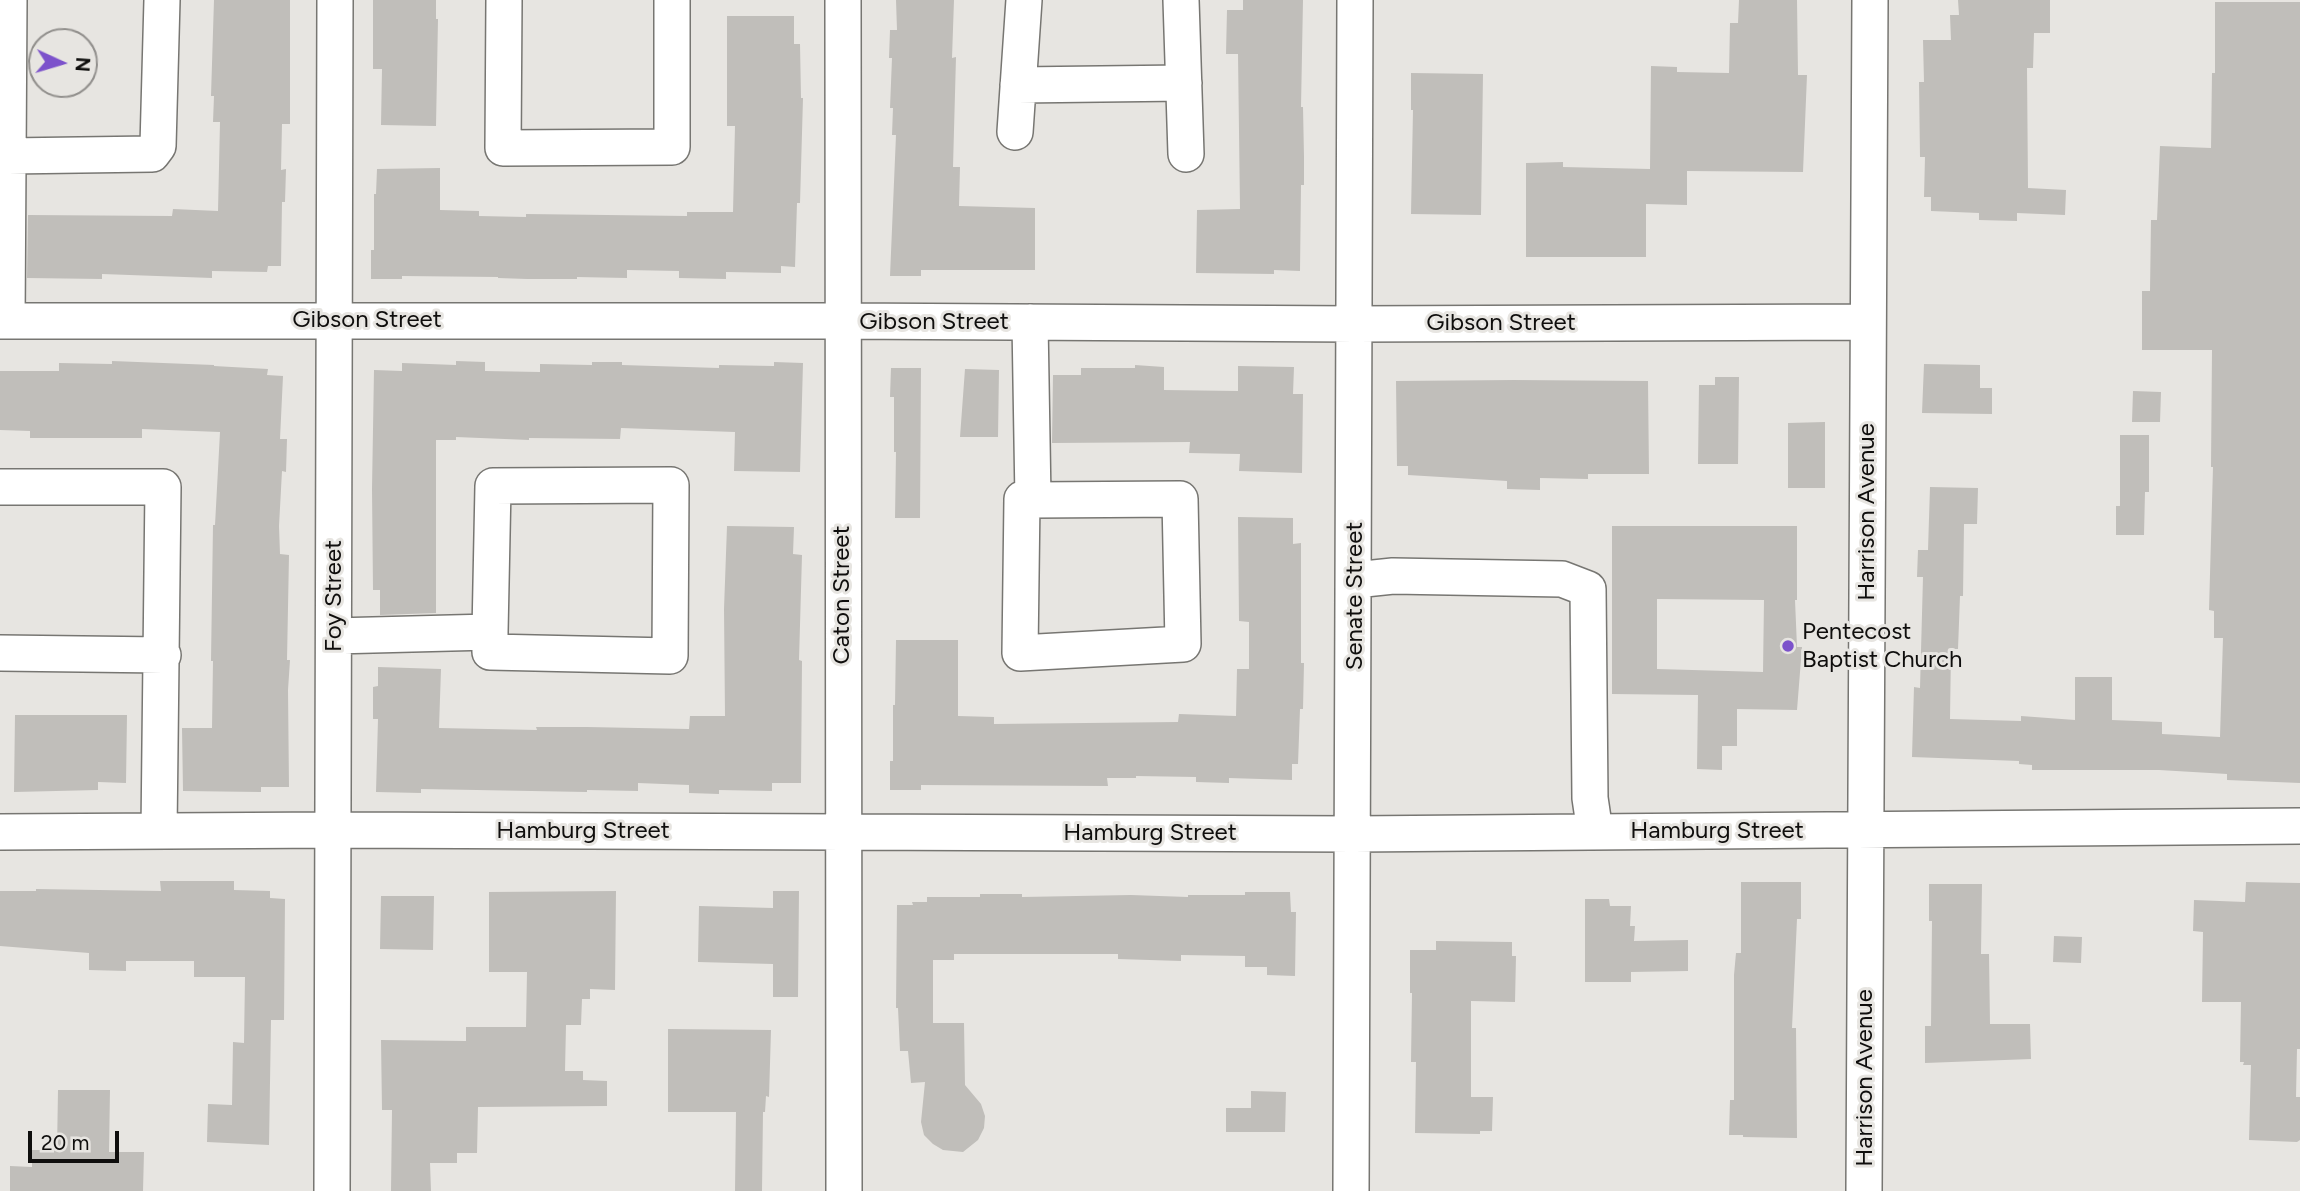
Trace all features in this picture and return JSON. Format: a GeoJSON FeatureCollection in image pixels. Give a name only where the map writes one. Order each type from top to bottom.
{"type":"FeatureCollection","features":[{"type":"Feature","properties":{"kind":"street"},"geometry":{"type":"LineString","coordinates":[[3,321],[9,0]]}},
{"type":"Feature","properties":{"kind":"street"},"geometry":{"type":"LineString","coordinates":[[8,156],[152,154],[158,146],[162,0]]}},
{"type":"Feature","properties":{"kind":"street","name":"Foy Street"},"geometry":{"type":"LineString","coordinates":[[332,1191],[335,0]]}},
{"type":"Feature","properties":{"kind":"street"},"geometry":{"type":"LineString","coordinates":[[504,0],[503,148],[672,147],[672,0]]}},
{"type":"Feature","properties":{"kind":"street","name":"Caton Street"},"geometry":{"type":"LineString","coordinates":[[843,0],[844,1191]]}},
{"type":"Feature","properties":{"kind":"street"},"geometry":{"type":"LineString","coordinates":[[1015,132],[1024,0]]}},
{"type":"Feature","properties":{"kind":"street"},"geometry":{"type":"LineString","coordinates":[[1181,0],[1186,154]]}},
{"type":"Feature","properties":{"kind":"street","name":"Senate Street"},"geometry":{"type":"LineString","coordinates":[[1351,1191],[1356,0]]}},
{"type":"Feature","properties":{"kind":"street","name":"Harrison Avenue"},"geometry":{"type":"LineString","coordinates":[[1864,1191],[1870,0]]}},
{"type":"Feature","properties":{"kind":"street"},"geometry":{"type":"LineString","coordinates":[[1018,85],[1184,83]]}},
{"type":"Feature","properties":{"kind":"street","name":"Gibson Street"},"geometry":{"type":"LineString","coordinates":[[3,321],[1355,324],[1867,322]]}},
{"type":"Feature","properties":{"kind":"street"},"geometry":{"type":"LineString","coordinates":[[1030,322],[1033,500]]}},
{"type":"Feature","properties":{"kind":"street"},"geometry":{"type":"LineString","coordinates":[[671,485],[670,656],[490,652],[490,632],[493,486],[671,485]]}},
{"type":"Feature","properties":{"kind":"street"},"geometry":{"type":"LineString","coordinates":[[0,487],[163,487],[159,831]]}},
{"type":"Feature","properties":{"kind":"street"},"geometry":{"type":"LineString","coordinates":[[1022,499],[1033,500],[1180,499],[1183,644],[1020,653],[1022,499]]}},
{"type":"Feature","properties":{"kind":"street"},"geometry":{"type":"LineString","coordinates":[[1355,580],[1393,576],[1562,579],[1588,589],[1590,797],[1595,832]]}},
{"type":"Feature","properties":{"kind":"street"},"geometry":{"type":"LineString","coordinates":[[334,636],[490,632]]}},
{"type":"Feature","properties":{"kind":"street"},"geometry":{"type":"LineString","coordinates":[[0,653],[163,655]]}},
{"type":"Feature","properties":{"kind":"street","name":"Hamburg Street"},"geometry":{"type":"LineString","coordinates":[[0,832],[334,830],[1354,834],[2300,826]]}},
{"type":"Feature","properties":{"kind":"building"},"geometry":{"type":"Polygon","coordinates":[[[214,0],[290,0],[290,124],[282,124],[281,170],[286,169],[285,202],[282,202],[281,266],[268,266],[267,272],[212,271],[212,278],[102,274],[102,279],[27,278],[28,215],[172,216],[173,209],[218,211],[220,122],[213,122],[214,96],[211,96],[214,0]]]}},
{"type":"Feature","properties":{"kind":"building"},"geometry":{"type":"Polygon","coordinates":[[[373,0],[436,0],[436,126],[381,125],[382,69],[373,69],[373,0]]]}},
{"type":"Feature","properties":{"kind":"building"},"geometry":{"type":"Polygon","coordinates":[[[896,0],[954,0],[952,58],[956,57],[953,167],[960,167],[959,206],[1035,208],[1035,270],[921,270],[921,276],[890,276],[896,135],[892,135],[892,58],[889,58],[890,30],[897,30],[896,0]]]}},
{"type":"Feature","properties":{"kind":"building"},"geometry":{"type":"Polygon","coordinates":[[[1243,0],[1303,0],[1301,107],[1304,185],[1301,185],[1300,271],[1274,270],[1274,274],[1196,273],[1197,210],[1240,209],[1238,54],[1226,54],[1227,10],[1243,10],[1243,0]]]}},
{"type":"Feature","properties":{"kind":"building"},"geometry":{"type":"Polygon","coordinates":[[[1739,0],[1797,0],[1798,75],[1807,75],[1803,172],[1687,171],[1687,205],[1646,204],[1646,257],[1526,257],[1526,163],[1563,162],[1563,167],[1650,169],[1651,66],[1677,67],[1677,72],[1729,73],[1730,23],[1738,23],[1739,0]]]}},
{"type":"Feature","properties":{"kind":"building"},"geometry":{"type":"Polygon","coordinates":[[[1958,0],[2050,0],[2050,33],[2034,33],[2033,68],[2027,68],[2028,188],[2066,190],[2065,215],[2017,213],[2017,221],[1979,220],[1979,213],[1931,211],[1931,197],[1924,197],[1925,157],[1920,157],[1919,82],[1924,82],[1923,40],[1951,40],[1950,15],[1959,15],[1958,0]]]}},
{"type":"Feature","properties":{"kind":"building"},"geometry":{"type":"Polygon","coordinates":[[[2215,2],[2300,2],[2300,783],[2227,780],[2227,774],[2159,770],[2032,770],[2032,765],[2019,764],[2019,761],[1912,757],[1914,687],[1920,688],[1923,577],[1917,577],[1918,550],[1928,550],[1930,487],[1978,488],[1977,524],[1964,524],[1963,596],[1960,596],[1958,649],[1951,649],[1950,719],[2021,721],[2021,716],[2075,720],[2075,677],[2112,677],[2112,720],[2162,722],[2162,734],[2220,737],[2223,638],[2214,638],[2214,611],[2209,610],[2213,467],[2212,350],[2142,350],[2142,291],[2150,291],[2151,220],[2157,220],[2160,146],[2211,148],[2215,2]]]}},
{"type":"Feature","properties":{"kind":"building"},"geometry":{"type":"Polygon","coordinates":[[[727,16],[794,16],[794,44],[800,44],[803,98],[795,267],[781,266],[781,273],[726,272],[726,279],[679,278],[679,271],[627,270],[627,278],[402,276],[402,279],[371,279],[377,169],[440,168],[440,210],[479,211],[479,216],[687,216],[687,212],[733,212],[735,126],[727,126],[727,16]]]}},
{"type":"Feature","properties":{"kind":"building"},"geometry":{"type":"Polygon","coordinates":[[[1411,73],[1483,74],[1481,215],[1411,214],[1411,73]]]}},
{"type":"Feature","properties":{"kind":"building"},"geometry":{"type":"Polygon","coordinates":[[[112,361],[268,369],[267,375],[283,376],[280,439],[287,439],[279,526],[280,554],[289,555],[289,787],[261,787],[261,792],[183,791],[182,728],[212,728],[213,525],[220,432],[142,429],[142,438],[30,438],[30,431],[0,430],[0,371],[59,371],[59,363],[112,364],[112,361]]]}},
{"type":"Feature","properties":{"kind":"building"},"geometry":{"type":"Polygon","coordinates":[[[456,361],[485,362],[485,371],[540,372],[540,364],[592,365],[592,362],[719,368],[719,365],[774,366],[774,362],[803,363],[800,472],[734,471],[735,432],[621,428],[620,439],[529,440],[456,437],[456,440],[436,440],[436,613],[380,615],[380,590],[373,590],[374,370],[402,371],[402,363],[456,365],[456,361]]]}},
{"type":"Feature","properties":{"kind":"building"},"geometry":{"type":"Polygon","coordinates":[[[1924,364],[1980,365],[1980,388],[1992,388],[1992,414],[1922,413],[1924,364]]]}},
{"type":"Feature","properties":{"kind":"building"},"geometry":{"type":"Polygon","coordinates":[[[1135,365],[1164,367],[1164,390],[1238,391],[1238,366],[1294,367],[1293,394],[1303,394],[1302,473],[1239,471],[1240,454],[1189,453],[1190,442],[1052,443],[1053,375],[1081,375],[1081,368],[1135,368],[1135,365]]]}},
{"type":"Feature","properties":{"kind":"building"},"geometry":{"type":"Polygon","coordinates":[[[891,368],[921,368],[920,518],[895,518],[896,452],[894,397],[890,397],[891,368]]]}},
{"type":"Feature","properties":{"kind":"building"},"geometry":{"type":"Polygon","coordinates":[[[965,369],[999,370],[998,437],[960,437],[965,369]]]}},
{"type":"Feature","properties":{"kind":"building"},"geometry":{"type":"Polygon","coordinates":[[[1715,377],[1739,377],[1738,464],[1698,464],[1699,385],[1715,385],[1715,377]]]}},
{"type":"Feature","properties":{"kind":"building"},"geometry":{"type":"Polygon","coordinates":[[[1396,381],[1648,381],[1649,474],[1588,474],[1588,479],[1540,478],[1540,490],[1507,489],[1507,481],[1408,475],[1408,466],[1397,466],[1396,381]]]}},
{"type":"Feature","properties":{"kind":"building"},"geometry":{"type":"Polygon","coordinates":[[[2133,391],[2161,392],[2160,422],[2132,422],[2133,391]]]}},
{"type":"Feature","properties":{"kind":"building"},"geometry":{"type":"Polygon","coordinates":[[[1825,422],[1825,488],[1788,488],[1788,423],[1825,422]]]}},
{"type":"Feature","properties":{"kind":"building"},"geometry":{"type":"Polygon","coordinates":[[[2120,435],[2149,435],[2149,492],[2145,492],[2144,535],[2116,535],[2116,506],[2120,506],[2120,435]]]}},
{"type":"Feature","properties":{"kind":"building"},"geometry":{"type":"Polygon","coordinates":[[[1238,517],[1293,518],[1293,544],[1301,543],[1303,709],[1300,709],[1298,764],[1292,764],[1292,780],[1229,778],[1229,783],[1196,782],[1196,777],[1136,776],[1107,778],[1108,786],[921,785],[921,790],[890,790],[896,640],[958,640],[958,716],[994,717],[994,724],[1178,722],[1179,714],[1236,716],[1237,669],[1249,669],[1249,622],[1239,621],[1238,517]]]}},
{"type":"Feature","properties":{"kind":"building"},"geometry":{"type":"Polygon","coordinates":[[[727,526],[794,527],[793,554],[802,555],[799,660],[802,661],[801,783],[772,783],[772,791],[719,790],[719,794],[689,793],[689,785],[638,783],[638,791],[421,789],[421,793],[376,792],[378,719],[373,719],[373,687],[378,686],[378,667],[441,669],[439,728],[689,729],[690,716],[725,716],[724,609],[727,526]]]}},
{"type":"Feature","properties":{"kind":"building"},"geometry":{"type":"Polygon","coordinates":[[[1612,526],[1797,526],[1795,600],[1797,647],[1802,647],[1797,710],[1737,709],[1737,746],[1722,746],[1722,770],[1697,769],[1698,695],[1612,694],[1612,526]],[[1657,599],[1657,669],[1763,672],[1764,600],[1657,599]]]}},
{"type":"Feature","properties":{"kind":"building"},"geometry":{"type":"Polygon","coordinates":[[[15,715],[127,715],[126,783],[98,782],[98,790],[14,792],[15,715]]]}},
{"type":"Feature","properties":{"kind":"building"},"geometry":{"type":"Polygon","coordinates":[[[160,881],[234,881],[234,890],[270,891],[270,898],[285,899],[284,1020],[271,1020],[269,1145],[207,1142],[208,1104],[232,1105],[233,1042],[244,1043],[245,977],[194,977],[194,961],[126,961],[126,971],[89,970],[89,953],[0,946],[0,891],[161,891],[160,881]]]}},
{"type":"Feature","properties":{"kind":"building"},"geometry":{"type":"Polygon","coordinates":[[[1741,882],[1801,882],[1801,919],[1797,919],[1792,1028],[1796,1028],[1797,1138],[1729,1135],[1730,1100],[1734,1100],[1734,975],[1736,953],[1741,953],[1741,882]]]}},
{"type":"Feature","properties":{"kind":"building"},"geometry":{"type":"Polygon","coordinates":[[[2246,882],[2300,883],[2300,1049],[2297,1049],[2296,1097],[2300,1097],[2300,1140],[2297,1142],[2249,1140],[2251,1065],[2243,1065],[2244,1062],[2240,1062],[2241,1002],[2202,1002],[2203,932],[2193,931],[2194,900],[2245,902],[2246,882]]]}},
{"type":"Feature","properties":{"kind":"building"},"geometry":{"type":"Polygon","coordinates":[[[1929,884],[1982,884],[1981,954],[1989,954],[1990,1024],[2030,1024],[2031,1059],[1925,1063],[1925,1026],[1931,1026],[1932,921],[1929,921],[1929,884]]]}},
{"type":"Feature","properties":{"kind":"building"},"geometry":{"type":"Polygon","coordinates":[[[616,891],[615,990],[590,989],[590,999],[582,999],[581,1025],[566,1025],[565,1071],[583,1071],[583,1080],[607,1081],[607,1106],[478,1107],[477,1153],[457,1153],[457,1163],[430,1163],[431,1191],[391,1191],[392,1110],[382,1110],[381,1040],[466,1041],[466,1027],[526,1027],[527,972],[489,972],[489,892],[616,891]]]}},
{"type":"Feature","properties":{"kind":"building"},"geometry":{"type":"Polygon","coordinates":[[[773,891],[799,891],[798,997],[773,997],[773,964],[698,962],[699,906],[773,908],[773,891]]]}},
{"type":"Feature","properties":{"kind":"building"},"geometry":{"type":"Polygon","coordinates":[[[1245,892],[1290,892],[1291,912],[1296,912],[1295,976],[1267,975],[1267,967],[1245,967],[1245,956],[1181,955],[1181,961],[1118,959],[1118,954],[954,954],[954,960],[933,960],[933,1023],[964,1023],[965,1085],[981,1104],[985,1116],[984,1128],[978,1140],[963,1152],[943,1150],[924,1135],[921,1122],[925,1082],[911,1083],[908,1051],[900,1051],[896,1008],[897,905],[927,902],[927,897],[980,897],[980,894],[1022,894],[1022,897],[1188,897],[1245,895],[1245,892]]]}},
{"type":"Feature","properties":{"kind":"building"},"geometry":{"type":"Polygon","coordinates":[[[381,896],[434,896],[433,950],[380,949],[381,896]]]}},
{"type":"Feature","properties":{"kind":"building"},"geometry":{"type":"Polygon","coordinates":[[[1585,899],[1609,899],[1610,906],[1631,906],[1630,926],[1635,926],[1634,941],[1688,940],[1688,971],[1631,972],[1631,982],[1585,982],[1585,899]]]}},
{"type":"Feature","properties":{"kind":"building"},"geometry":{"type":"Polygon","coordinates":[[[2054,936],[2082,937],[2081,963],[2053,962],[2054,936]]]}},
{"type":"Feature","properties":{"kind":"building"},"geometry":{"type":"Polygon","coordinates":[[[1436,941],[1512,942],[1512,956],[1516,956],[1515,1002],[1471,1001],[1471,1097],[1493,1097],[1492,1131],[1480,1131],[1480,1134],[1415,1133],[1416,1062],[1411,1062],[1410,950],[1436,950],[1436,941]]]}},
{"type":"Feature","properties":{"kind":"building"},"geometry":{"type":"Polygon","coordinates":[[[668,1029],[771,1030],[769,1097],[766,1096],[763,1112],[762,1191],[735,1191],[736,1112],[668,1112],[668,1029]]]}},
{"type":"Feature","properties":{"kind":"building"},"geometry":{"type":"Polygon","coordinates":[[[58,1090],[110,1090],[109,1152],[144,1152],[143,1191],[10,1191],[10,1166],[32,1167],[32,1150],[57,1150],[58,1090]]]}},
{"type":"Feature","properties":{"kind":"building"},"geometry":{"type":"Polygon","coordinates":[[[1251,1091],[1286,1092],[1285,1132],[1226,1132],[1226,1108],[1251,1108],[1251,1091]]]}},
{"type":"Feature","properties":{"kind":"place","name":"Pentecost Baptist Church"},"geometry":{"type":"Point","coordinates":[1788,646]}}]}
